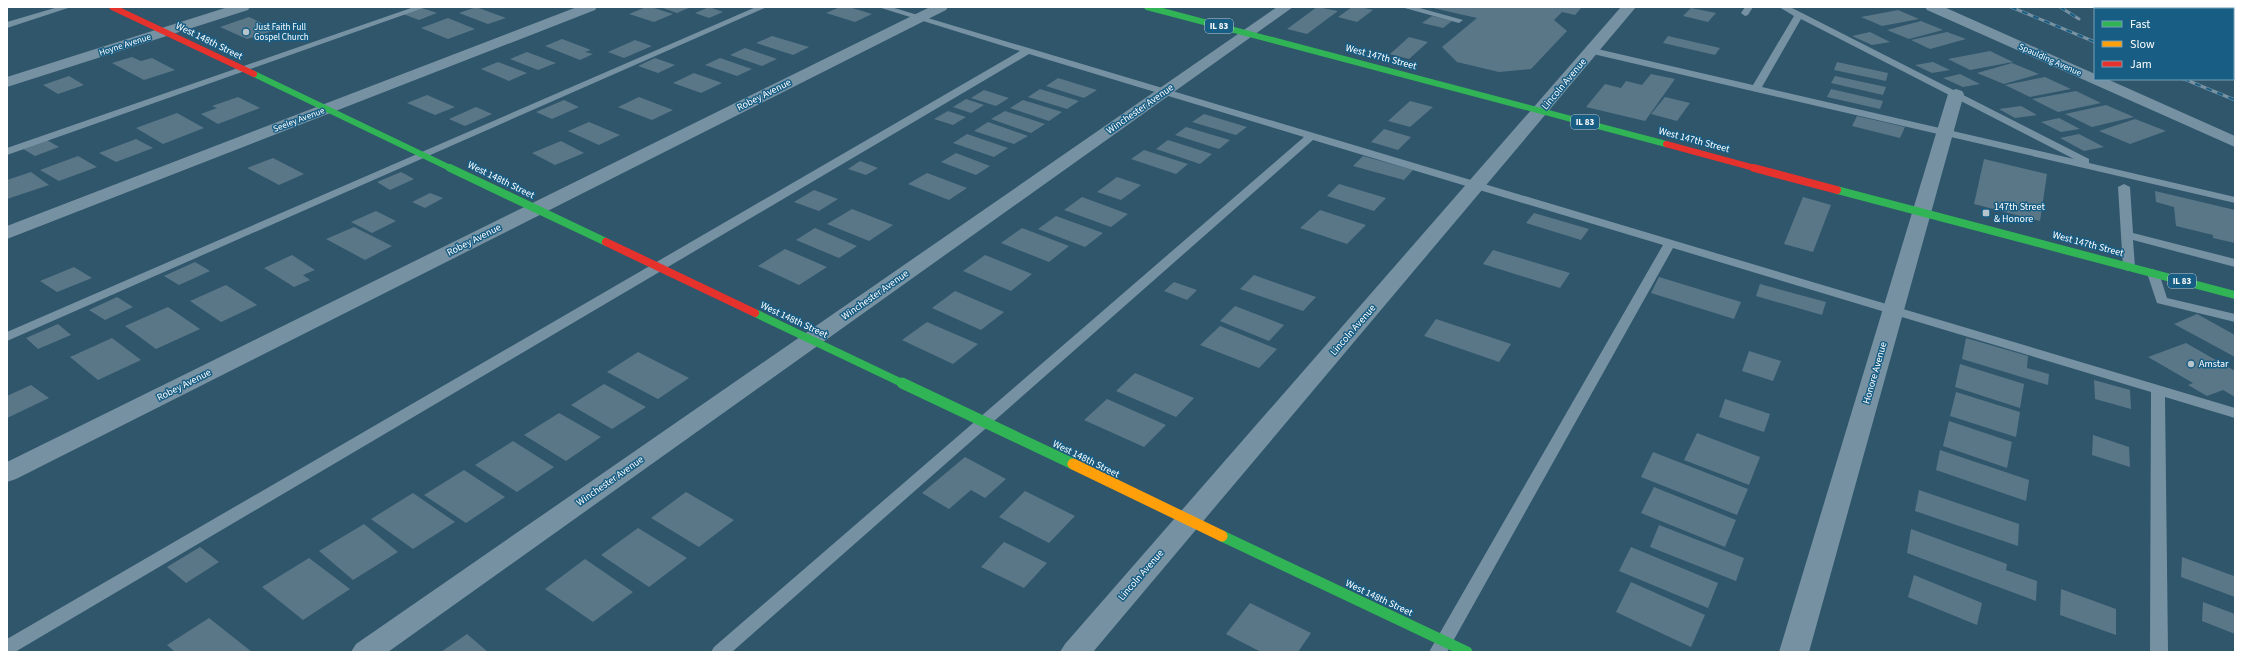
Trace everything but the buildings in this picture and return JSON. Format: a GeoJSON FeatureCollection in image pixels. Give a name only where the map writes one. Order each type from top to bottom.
{"type":"FeatureCollection","features":[{"type":"Feature","properties":{"kind":"street","name":"West 148th Street"},"geometry":{"type":"LineString","coordinates":[[112,7],[1189,520],[1441,647],[1467,652]]}},
{"type":"Feature","properties":{"kind":"street","name":"Hoyne Avenue"},"geometry":{"type":"LineString","coordinates":[[7,82],[243,7]]}},
{"type":"Feature","properties":{"kind":"street","name":"Seeley Avenue"},"geometry":{"type":"LineString","coordinates":[[7,233],[590,7]]}},
{"type":"Feature","properties":{"kind":"street","name":"Robey Avenue"},"geometry":{"type":"LineString","coordinates":[[7,473],[941,7]]}},
{"type":"Feature","properties":{"kind":"street","name":"West 147th Street"},"geometry":{"type":"LineString","coordinates":[[1147,7],[2235,295]]}},
{"type":"Feature","properties":{"kind":"street","name":"Winchester Avenue"},"geometry":{"type":"LineString","coordinates":[[366,652],[1286,7]]}},
{"type":"Feature","properties":{"kind":"street","name":"Lincoln Avenue"},"geometry":{"type":"LineString","coordinates":[[1075,652],[1630,7]]}},
{"type":"Feature","properties":{"kind":"street","name":"Spaulding Avenue"},"geometry":{"type":"LineString","coordinates":[[1932,7],[2094,79]]}},
{"type":"Feature","properties":{"kind":"street","name":"Spaulding Avenue"},"geometry":{"type":"LineString","coordinates":[[2096,80],[2235,142]]}},
{"type":"Feature","properties":{"kind":"street","name":"Honore Avenue"},"geometry":{"type":"LineString","coordinates":[[1794,652],[1956,94]]}},
{"type":"Feature","properties":{"kind":"lane"},"geometry":{"type":"LineString","coordinates":[[7,24],[67,7]]}},
{"type":"Feature","properties":{"kind":"lane"},"geometry":{"type":"LineString","coordinates":[[7,152],[422,7]]}},
{"type":"Feature","properties":{"kind":"lane"},"geometry":{"type":"LineString","coordinates":[[7,337],[425,156],[763,7]]}},
{"type":"Feature","properties":{"kind":"lane"},"geometry":{"type":"LineString","coordinates":[[882,7],[2235,413]]}},
{"type":"Feature","properties":{"kind":"lane"},"geometry":{"type":"LineString","coordinates":[[1405,7],[1459,20]]}},
{"type":"Feature","properties":{"kind":"lane"},"geometry":{"type":"LineString","coordinates":[[1783,7],[2103,170]]}},
{"type":"Feature","properties":{"kind":"lane"},"geometry":{"type":"LineString","coordinates":[[1756,89],[1799,15]]}},
{"type":"Feature","properties":{"kind":"lane"},"geometry":{"type":"LineString","coordinates":[[7,648],[1027,51]]}},
{"type":"Feature","properties":{"kind":"lane"},"geometry":{"type":"LineString","coordinates":[[1593,51],[2235,200]]}},
{"type":"Feature","properties":{"kind":"lane"},"geometry":{"type":"LineString","coordinates":[[720,652],[1311,136]]}},
{"type":"Feature","properties":{"kind":"lane"},"geometry":{"type":"LineString","coordinates":[[2124,187],[2129,267]]}},
{"type":"Feature","properties":{"kind":"lane"},"geometry":{"type":"LineString","coordinates":[[2127,235],[2235,263]]}},
{"type":"Feature","properties":{"kind":"lane"},"geometry":{"type":"LineString","coordinates":[[1441,647],[1670,243]]}},
{"type":"Feature","properties":{"kind":"lane"},"geometry":{"type":"LineString","coordinates":[[2154,273],[2161,300],[2235,318]]}},
{"type":"Feature","properties":{"kind":"lane"},"geometry":{"type":"LineString","coordinates":[[2158,390],[2159,652]]}},
{"type":"Feature","properties":{"kind":"railway"},"geometry":{"type":"LineString","coordinates":[[2011,7],[2094,42]]}},
{"type":"Feature","properties":{"kind":"railway"},"geometry":{"type":"LineString","coordinates":[[2060,7],[2079,19]]}},
{"type":"Feature","properties":{"kind":"railway"},"geometry":{"type":"LineString","coordinates":[[2234,27],[2235,34]]}},
{"type":"Feature","properties":{"kind":"railway"},"geometry":{"type":"LineString","coordinates":[[2186,80],[2235,100]]}},
{"type":"Feature","properties":{"kind":"traffic: fast"},"geometry":{"type":"LineString","coordinates":[[1147,7],[1666,144]]}},
{"type":"Feature","properties":{"kind":"traffic: fast"},"geometry":{"type":"LineString","coordinates":[[254,74],[606,242]]}},
{"type":"Feature","properties":{"kind":"traffic: fast"},"geometry":{"type":"LineString","coordinates":[[1837,190],[2235,295]]}},
{"type":"Feature","properties":{"kind":"traffic: fast"},"geometry":{"type":"LineString","coordinates":[[755,313],[1073,464]]}},
{"type":"Feature","properties":{"kind":"traffic: fast"},"geometry":{"type":"LineString","coordinates":[[1222,536],[1467,652]]}},
{"type":"Feature","properties":{"kind":"traffic: slow"},"geometry":{"type":"LineString","coordinates":[[1073,464],[1222,536]]}},
{"type":"Feature","properties":{"kind":"traffic: jam"},"geometry":{"type":"LineString","coordinates":[[112,7],[254,74]]}},
{"type":"Feature","properties":{"kind":"traffic: jam"},"geometry":{"type":"LineString","coordinates":[[1666,144],[1837,190]]}},
{"type":"Feature","properties":{"kind":"traffic: jam"},"geometry":{"type":"LineString","coordinates":[[606,242],[755,313]]}},
{"type":"Feature","properties":{"kind":"place","name":"Just Faith Full Gospel Church"},"geometry":{"type":"Point","coordinates":[246,32]}},
{"type":"Feature","properties":{"kind":"place","name":"147th Street & Honore"},"geometry":{"type":"Point","coordinates":[1986,213]}},
{"type":"Feature","properties":{"kind":"place","name":"Amstar"},"geometry":{"type":"Point","coordinates":[2191,364]}}]}
